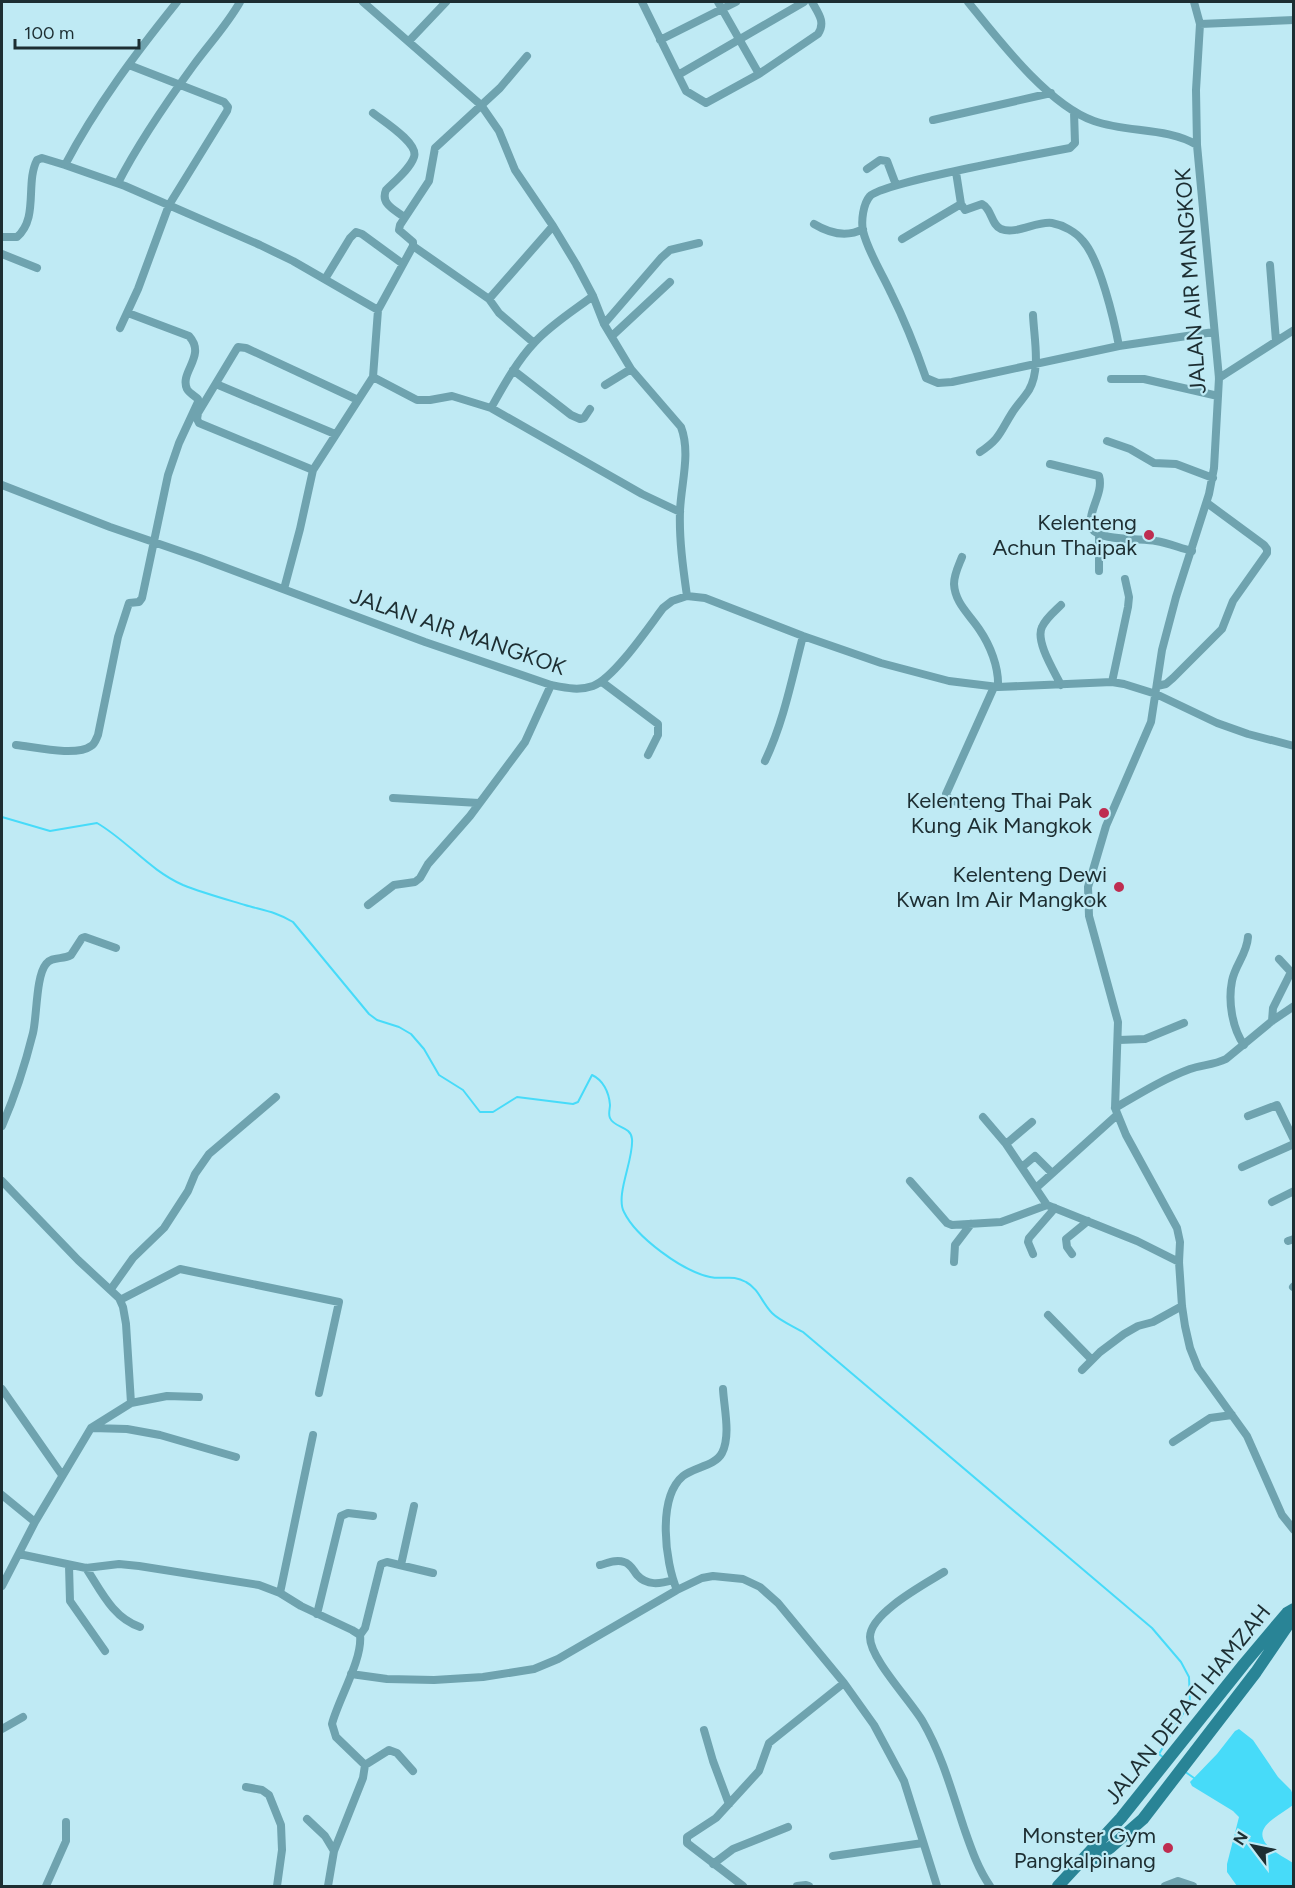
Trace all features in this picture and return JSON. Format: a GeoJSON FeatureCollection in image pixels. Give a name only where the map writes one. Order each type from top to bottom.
{"type":"FeatureCollection","features":[{"type":"Feature","properties":{"kind":"main road","name":"JALAN DEPATI HAMZAH"},"geometry":{"type":"LineString","coordinates":[[1062,1883],[1121,1818],[1175,1749],[1292,1615]]}},
{"type":"Feature","properties":{"kind":"main road","name":"JALAN DEPATI HAMZAH"},"geometry":{"type":"LineString","coordinates":[[1062,1883],[1132,1830],[1143,1819],[1256,1672],[1292,1615]]}},
{"type":"Feature","properties":{"kind":"street"},"geometry":{"type":"LineString","coordinates":[[65,165],[82,134],[129,65],[177,2]]}},
{"type":"Feature","properties":{"kind":"street"},"geometry":{"type":"LineString","coordinates":[[118,183],[133,154],[240,2]]}},
{"type":"Feature","properties":{"kind":"street"},"geometry":{"type":"LineString","coordinates":[[363,2],[481,105],[499,131],[515,170],[553,226],[593,296],[604,324],[631,369],[668,409],[684,434],[685,455],[680,512],[682,559],[687,596]]}},
{"type":"Feature","properties":{"kind":"street"},"geometry":{"type":"LineString","coordinates":[[409,41],[446,2]]}},
{"type":"Feature","properties":{"kind":"street"},"geometry":{"type":"LineString","coordinates":[[643,2],[686,91],[706,103],[759,74],[818,34],[823,28],[822,20],[812,2]]}},
{"type":"Feature","properties":{"kind":"street"},"geometry":{"type":"LineString","coordinates":[[660,40],[720,5],[736,2]]}},
{"type":"Feature","properties":{"kind":"street"},"geometry":{"type":"LineString","coordinates":[[678,75],[804,2]]}},
{"type":"Feature","properties":{"kind":"street","name":"JALAN AIR MANGKOK"},"geometry":{"type":"LineString","coordinates":[[968,2],[1012,54],[1051,93],[1074,112],[1094,121],[1122,128],[1175,135],[1197,145]]}},
{"type":"Feature","properties":{"kind":"street","name":"JALAN AIR MANGKOK"},"geometry":{"type":"LineString","coordinates":[[1116,1112],[1118,1022],[1089,916],[1088,887],[1106,826],[1151,722],[1162,650],[1213,477],[1219,378],[1197,145],[1196,90],[1200,24],[1194,2]]}},
{"type":"Feature","properties":{"kind":"street"},"geometry":{"type":"LineString","coordinates":[[720,5],[759,74]]}},
{"type":"Feature","properties":{"kind":"street"},"geometry":{"type":"LineString","coordinates":[[1200,24],[1293,20]]}},
{"type":"Feature","properties":{"kind":"street"},"geometry":{"type":"LineString","coordinates":[[527,56],[500,88],[435,148],[429,181],[404,217],[399,230],[413,242],[413,246],[489,299],[499,313],[534,343]]}},
{"type":"Feature","properties":{"kind":"street"},"geometry":{"type":"LineString","coordinates":[[120,328],[128,313],[169,205],[228,107],[224,102],[129,65]]}},
{"type":"Feature","properties":{"kind":"street"},"geometry":{"type":"LineString","coordinates":[[933,120],[1051,93]]}},
{"type":"Feature","properties":{"kind":"street"},"geometry":{"type":"LineString","coordinates":[[1074,112],[1075,143],[1070,148],[896,185],[877,191],[869,197],[865,208],[863,229],[903,318],[926,378],[938,384],[952,382],[1119,346],[1214,332]]}},
{"type":"Feature","properties":{"kind":"street"},"geometry":{"type":"LineString","coordinates":[[373,113],[410,142],[415,149],[411,163],[384,195],[388,205],[404,217]]}},
{"type":"Feature","properties":{"kind":"street"},"geometry":{"type":"LineString","coordinates":[[2,237],[17,237],[26,228],[37,160],[42,158],[118,183],[268,249],[378,310]]}},
{"type":"Feature","properties":{"kind":"street"},"geometry":{"type":"LineString","coordinates":[[867,169],[880,160],[887,161],[896,185]]}},
{"type":"Feature","properties":{"kind":"street"},"geometry":{"type":"LineString","coordinates":[[956,172],[961,204],[965,210],[977,205],[986,206],[997,225],[1002,229],[1011,230],[1050,223],[1062,226],[1083,240],[1094,258],[1114,320],[1119,346]]}},
{"type":"Feature","properties":{"kind":"street"},"geometry":{"type":"LineString","coordinates":[[902,239],[961,204]]}},
{"type":"Feature","properties":{"kind":"street"},"geometry":{"type":"LineString","coordinates":[[814,224],[843,234],[863,229]]}},
{"type":"Feature","properties":{"kind":"street"},"geometry":{"type":"LineString","coordinates":[[489,299],[553,226]]}},
{"type":"Feature","properties":{"kind":"street"},"geometry":{"type":"LineString","coordinates":[[325,279],[356,232],[403,264]]}},
{"type":"Feature","properties":{"kind":"street"},"geometry":{"type":"LineString","coordinates":[[604,324],[670,250],[699,243]]}},
{"type":"Feature","properties":{"kind":"street"},"geometry":{"type":"LineString","coordinates":[[284,589],[313,470],[373,377],[378,310],[413,246]]}},
{"type":"Feature","properties":{"kind":"street"},"geometry":{"type":"LineString","coordinates":[[2,254],[37,268]]}},
{"type":"Feature","properties":{"kind":"street"},"geometry":{"type":"LineString","coordinates":[[1270,265],[1276,341]]}},
{"type":"Feature","properties":{"kind":"street"},"geometry":{"type":"LineString","coordinates":[[612,336],[670,282]]}},
{"type":"Feature","properties":{"kind":"street"},"geometry":{"type":"LineString","coordinates":[[491,408],[513,370],[534,343],[553,325],[593,296]]}},
{"type":"Feature","properties":{"kind":"street"},"geometry":{"type":"LineString","coordinates":[[16,745],[70,752],[83,750],[93,745],[98,735],[126,608],[129,603],[139,602],[142,598],[168,475],[179,442],[198,402],[198,399],[186,388],[196,348],[194,342],[189,336],[128,313]]}},
{"type":"Feature","properties":{"kind":"street"},"geometry":{"type":"LineString","coordinates":[[980,452],[999,436],[1033,379],[1035,364],[1033,315]]}},
{"type":"Feature","properties":{"kind":"street"},"geometry":{"type":"LineString","coordinates":[[1219,378],[1293,330]]}},
{"type":"Feature","properties":{"kind":"street"},"geometry":{"type":"LineString","coordinates":[[313,470],[199,423],[198,413],[236,350],[242,347],[358,400]]}},
{"type":"Feature","properties":{"kind":"street"},"geometry":{"type":"LineString","coordinates":[[605,385],[631,369]]}},
{"type":"Feature","properties":{"kind":"street"},"geometry":{"type":"LineString","coordinates":[[513,370],[555,403],[580,419],[584,418],[590,409]]}},
{"type":"Feature","properties":{"kind":"street"},"geometry":{"type":"LineString","coordinates":[[373,377],[417,400],[452,396],[491,408],[642,494],[680,512]]}},
{"type":"Feature","properties":{"kind":"street"},"geometry":{"type":"LineString","coordinates":[[1111,380],[1144,379],[1218,396]]}},
{"type":"Feature","properties":{"kind":"street"},"geometry":{"type":"LineString","coordinates":[[216,384],[335,434]]}},
{"type":"Feature","properties":{"kind":"street"},"geometry":{"type":"LineString","coordinates":[[1107,441],[1130,449],[1154,463],[1176,464],[1213,477]]}},
{"type":"Feature","properties":{"kind":"street"},"geometry":{"type":"LineString","coordinates":[[1050,464],[1099,476],[1100,484],[1090,524],[1094,532],[1099,535],[1155,540],[1192,551]]}},
{"type":"Feature","properties":{"kind":"street","name":"JALAN AIR MANGKOK"},"geometry":{"type":"LineString","coordinates":[[2,485],[110,528],[551,685],[572,690],[602,682]]}},
{"type":"Feature","properties":{"kind":"street"},"geometry":{"type":"LineString","coordinates":[[1157,690],[1173,678],[1222,629],[1233,601],[1266,553],[1267,549],[1264,545],[1207,503]]}},
{"type":"Feature","properties":{"kind":"street"},"geometry":{"type":"LineString","coordinates":[[1099,535],[1099,571]]}},
{"type":"Feature","properties":{"kind":"street"},"geometry":{"type":"LineString","coordinates":[[962,557],[954,576],[957,596],[966,614],[979,629],[997,667],[996,687],[946,794],[950,800],[970,806]]}},
{"type":"Feature","properties":{"kind":"street"},"geometry":{"type":"LineString","coordinates":[[1113,681],[1128,606],[1129,597],[1125,579]]}},
{"type":"Feature","properties":{"kind":"street"},"geometry":{"type":"LineString","coordinates":[[648,755],[658,735],[658,724],[602,682],[663,608],[672,601],[687,596],[705,598],[803,636],[904,669],[950,681],[996,687],[1113,681],[1157,690],[1217,723],[1293,746]]}},
{"type":"Feature","properties":{"kind":"street"},"geometry":{"type":"LineString","coordinates":[[1061,605],[1042,625],[1040,636],[1061,685]]}},
{"type":"Feature","properties":{"kind":"street"},"geometry":{"type":"LineString","coordinates":[[765,761],[775,741],[787,702],[803,636]]}},
{"type":"Feature","properties":{"kind":"street"},"geometry":{"type":"LineString","coordinates":[[368,905],[394,885],[418,880],[428,864],[479,803],[525,742],[551,685]]}},
{"type":"Feature","properties":{"kind":"street"},"geometry":{"type":"LineString","coordinates":[[393,798],[479,803]]}},
{"type":"Feature","properties":{"kind":"street"},"geometry":{"type":"LineString","coordinates":[[2,1126],[18,1086],[33,1031],[42,971],[47,962],[71,955],[82,938],[86,937],[116,948]]}},
{"type":"Feature","properties":{"kind":"street"},"geometry":{"type":"LineString","coordinates":[[1244,1045],[1238,1037],[1231,1003],[1232,981],[1245,952],[1248,937]]}},
{"type":"Feature","properties":{"kind":"street"},"geometry":{"type":"LineString","coordinates":[[1272,1021],[1273,1008],[1291,972],[1279,959]]}},
{"type":"Feature","properties":{"kind":"street"},"geometry":{"type":"LineString","coordinates":[[1036,1188],[1116,1112],[1176,1074],[1226,1059],[1293,1006]]}},
{"type":"Feature","properties":{"kind":"street"},"geometry":{"type":"LineString","coordinates":[[1119,1040],[1145,1039],[1184,1023]]}},
{"type":"Feature","properties":{"kind":"street"},"geometry":{"type":"LineString","coordinates":[[111,1289],[133,1258],[164,1228],[209,1154],[276,1097]]}},
{"type":"Feature","properties":{"kind":"street"},"geometry":{"type":"LineString","coordinates":[[1248,1116],[1277,1105],[1293,1140]]}},
{"type":"Feature","properties":{"kind":"street"},"geometry":{"type":"LineString","coordinates":[[1116,1112],[1177,1227],[1180,1242],[1182,1306],[1185,1326],[1198,1368],[1247,1436],[1282,1515],[1293,1530]]}},
{"type":"Feature","properties":{"kind":"street"},"geometry":{"type":"LineString","coordinates":[[983,1117],[1006,1144],[1051,1206],[1137,1241],[1179,1262]]}},
{"type":"Feature","properties":{"kind":"street"},"geometry":{"type":"LineString","coordinates":[[1006,1144],[1032,1122]]}},
{"type":"Feature","properties":{"kind":"street"},"geometry":{"type":"LineString","coordinates":[[1242,1167],[1293,1144]]}},
{"type":"Feature","properties":{"kind":"street"},"geometry":{"type":"LineString","coordinates":[[1022,1167],[1035,1156],[1052,1173]]}},
{"type":"Feature","properties":{"kind":"street"},"geometry":{"type":"LineString","coordinates":[[2,1181],[120,1300],[126,1324],[131,1403]]}},
{"type":"Feature","properties":{"kind":"street"},"geometry":{"type":"LineString","coordinates":[[910,1181],[947,1223],[952,1225],[1001,1222],[1051,1206]]}},
{"type":"Feature","properties":{"kind":"street"},"geometry":{"type":"LineString","coordinates":[[1272,1202],[1293,1191]]}},
{"type":"Feature","properties":{"kind":"street"},"geometry":{"type":"LineString","coordinates":[[1033,1254],[1028,1242],[1029,1238],[1051,1206]]}},
{"type":"Feature","properties":{"kind":"street"},"geometry":{"type":"LineString","coordinates":[[1072,1254],[1067,1247],[1066,1239],[1088,1221]]}},
{"type":"Feature","properties":{"kind":"street"},"geometry":{"type":"LineString","coordinates":[[954,1262],[955,1245],[972,1223]]}},
{"type":"Feature","properties":{"kind":"street"},"geometry":{"type":"LineString","coordinates":[[120,1300],[180,1269],[339,1302],[319,1393]]}},
{"type":"Feature","properties":{"kind":"street"},"geometry":{"type":"LineString","coordinates":[[1082,1370],[1124,1334],[1138,1326],[1153,1322],[1182,1306]]}},
{"type":"Feature","properties":{"kind":"street"},"geometry":{"type":"LineString","coordinates":[[1048,1315],[1092,1360]]}},
{"type":"Feature","properties":{"kind":"street"},"geometry":{"type":"LineString","coordinates":[[2,1389],[62,1475]]}},
{"type":"Feature","properties":{"kind":"street"},"geometry":{"type":"LineString","coordinates":[[678,1590],[673,1580],[665,1517],[677,1483],[685,1475],[719,1458],[723,1452],[726,1430],[723,1389]]}},
{"type":"Feature","properties":{"kind":"street"},"geometry":{"type":"LineString","coordinates":[[2,1586],[35,1522],[91,1428],[131,1403],[167,1396],[199,1397]]}},
{"type":"Feature","properties":{"kind":"street"},"geometry":{"type":"LineString","coordinates":[[1173,1442],[1210,1418],[1232,1415]]}},
{"type":"Feature","properties":{"kind":"street"},"geometry":{"type":"LineString","coordinates":[[91,1428],[127,1429],[160,1434],[236,1457]]}},
{"type":"Feature","properties":{"kind":"street"},"geometry":{"type":"LineString","coordinates":[[280,1593],[313,1434]]}},
{"type":"Feature","properties":{"kind":"street"},"geometry":{"type":"LineString","coordinates":[[2,1495],[35,1522]]}},
{"type":"Feature","properties":{"kind":"street"},"geometry":{"type":"LineString","coordinates":[[401,1565],[414,1506]]}},
{"type":"Feature","properties":{"kind":"street"},"geometry":{"type":"LineString","coordinates":[[317,1614],[341,1516],[348,1513],[373,1516]]}},
{"type":"Feature","properties":{"kind":"street"},"geometry":{"type":"LineString","coordinates":[[19,1554],[69,1566],[86,1568],[119,1564],[259,1585],[280,1593],[360,1635]]}},
{"type":"Feature","properties":{"kind":"street"},"geometry":{"type":"LineString","coordinates":[[600,1565],[615,1561],[624,1562],[633,1567],[642,1580],[651,1584],[673,1580]]}},
{"type":"Feature","properties":{"kind":"street"},"geometry":{"type":"LineString","coordinates":[[328,1887],[334,1851],[363,1778],[364,1765],[332,1731],[334,1717],[361,1642],[360,1635],[365,1628],[381,1564],[387,1562],[433,1573]]}},
{"type":"Feature","properties":{"kind":"street"},"geometry":{"type":"LineString","coordinates":[[69,1566],[70,1601],[105,1651]]}},
{"type":"Feature","properties":{"kind":"street"},"geometry":{"type":"LineString","coordinates":[[86,1568],[110,1606],[129,1623],[140,1627]]}},
{"type":"Feature","properties":{"kind":"street"},"geometry":{"type":"LineString","coordinates":[[944,1572],[882,1614],[873,1625],[870,1638],[877,1656],[921,1719],[936,1745],[974,1854],[990,1887]]}},
{"type":"Feature","properties":{"kind":"street"},"geometry":{"type":"LineString","coordinates":[[351,1674],[387,1679],[434,1680],[483,1677],[534,1669],[558,1659],[702,1578],[712,1576],[743,1579],[760,1587],[778,1603],[844,1683],[874,1725],[900,1771],[937,1887]]}},
{"type":"Feature","properties":{"kind":"street"},"geometry":{"type":"LineString","coordinates":[[743,1887],[687,1843],[687,1837],[716,1818],[759,1771],[769,1743],[844,1683]]}},
{"type":"Feature","properties":{"kind":"street"},"geometry":{"type":"LineString","coordinates":[[2,1729],[23,1717]]}},
{"type":"Feature","properties":{"kind":"street"},"geometry":{"type":"LineString","coordinates":[[704,1730],[729,1804]]}},
{"type":"Feature","properties":{"kind":"street"},"geometry":{"type":"LineString","coordinates":[[364,1765],[388,1750],[397,1753],[413,1771]]}},
{"type":"Feature","properties":{"kind":"street"},"geometry":{"type":"LineString","coordinates":[[246,1787],[262,1790],[269,1795],[281,1825],[282,1850],[277,1887]]}},
{"type":"Feature","properties":{"kind":"street"},"geometry":{"type":"LineString","coordinates":[[307,1819],[325,1836],[334,1851]]}},
{"type":"Feature","properties":{"kind":"street"},"geometry":{"type":"LineString","coordinates":[[46,1887],[66,1841],[66,1822]]}},
{"type":"Feature","properties":{"kind":"street"},"geometry":{"type":"LineString","coordinates":[[713,1864],[733,1849],[788,1827]]}},
{"type":"Feature","properties":{"kind":"street"},"geometry":{"type":"LineString","coordinates":[[833,1856],[923,1842]]}},
{"type":"Feature","properties":{"kind":"street"},"geometry":{"type":"LineString","coordinates":[[1165,1887],[1178,1881],[1193,1887]]}},
{"type":"Feature","properties":{"kind":"street"},"geometry":{"type":"LineString","coordinates":[[796,1887],[806,1885],[809,1887]]}},
{"type":"Feature","properties":{"kind":"water"},"geometry":{"type":"Polygon","coordinates":[[[1239,1729],[1253,1740],[1293,1795],[1293,1805],[1265,1826],[1262,1833],[1267,1845],[1293,1863],[1293,1886],[1237,1886],[1227,1872],[1227,1864],[1239,1817],[1192,1786],[1190,1782],[1239,1729]]]}},
{"type":"Feature","properties":{"kind":"waterway"},"geometry":{"type":"LineString","coordinates":[[2,817],[50,831],[97,823],[171,879],[293,922],[369,1014],[377,1020],[399,1027],[411,1034],[424,1049],[439,1075],[463,1090],[480,1112],[493,1112],[517,1097],[573,1104],[578,1102],[592,1075],[596,1077],[605,1087],[610,1105],[610,1118],[631,1135],[632,1147],[623,1187],[622,1205],[630,1222],[639,1232],[661,1252],[686,1268],[710,1277],[736,1278],[750,1285],[775,1316],[803,1332],[1152,1628],[1181,1662],[1189,1677],[1190,1702],[1159,1754],[1164,1758]]}},
{"type":"Feature","properties":{"kind":"waterway"},"geometry":{"type":"LineString","coordinates":[[1184,1771],[1194,1778]]}},
{"type":"Feature","properties":{"kind":"place","name":"Kelenteng Achun Thaipak"},"geometry":{"type":"Point","coordinates":[1149,535]}},
{"type":"Feature","properties":{"kind":"place","name":"Kelenteng Thai Pak Kung Aik Mangkok"},"geometry":{"type":"Point","coordinates":[1104,813]}},
{"type":"Feature","properties":{"kind":"place","name":"Kelenteng Dewi Kwan Im Air Mangkok"},"geometry":{"type":"Point","coordinates":[1119,887]}},
{"type":"Feature","properties":{"kind":"place","name":"Monster Gym Pangkalpinang"},"geometry":{"type":"Point","coordinates":[1168,1848]}}]}
